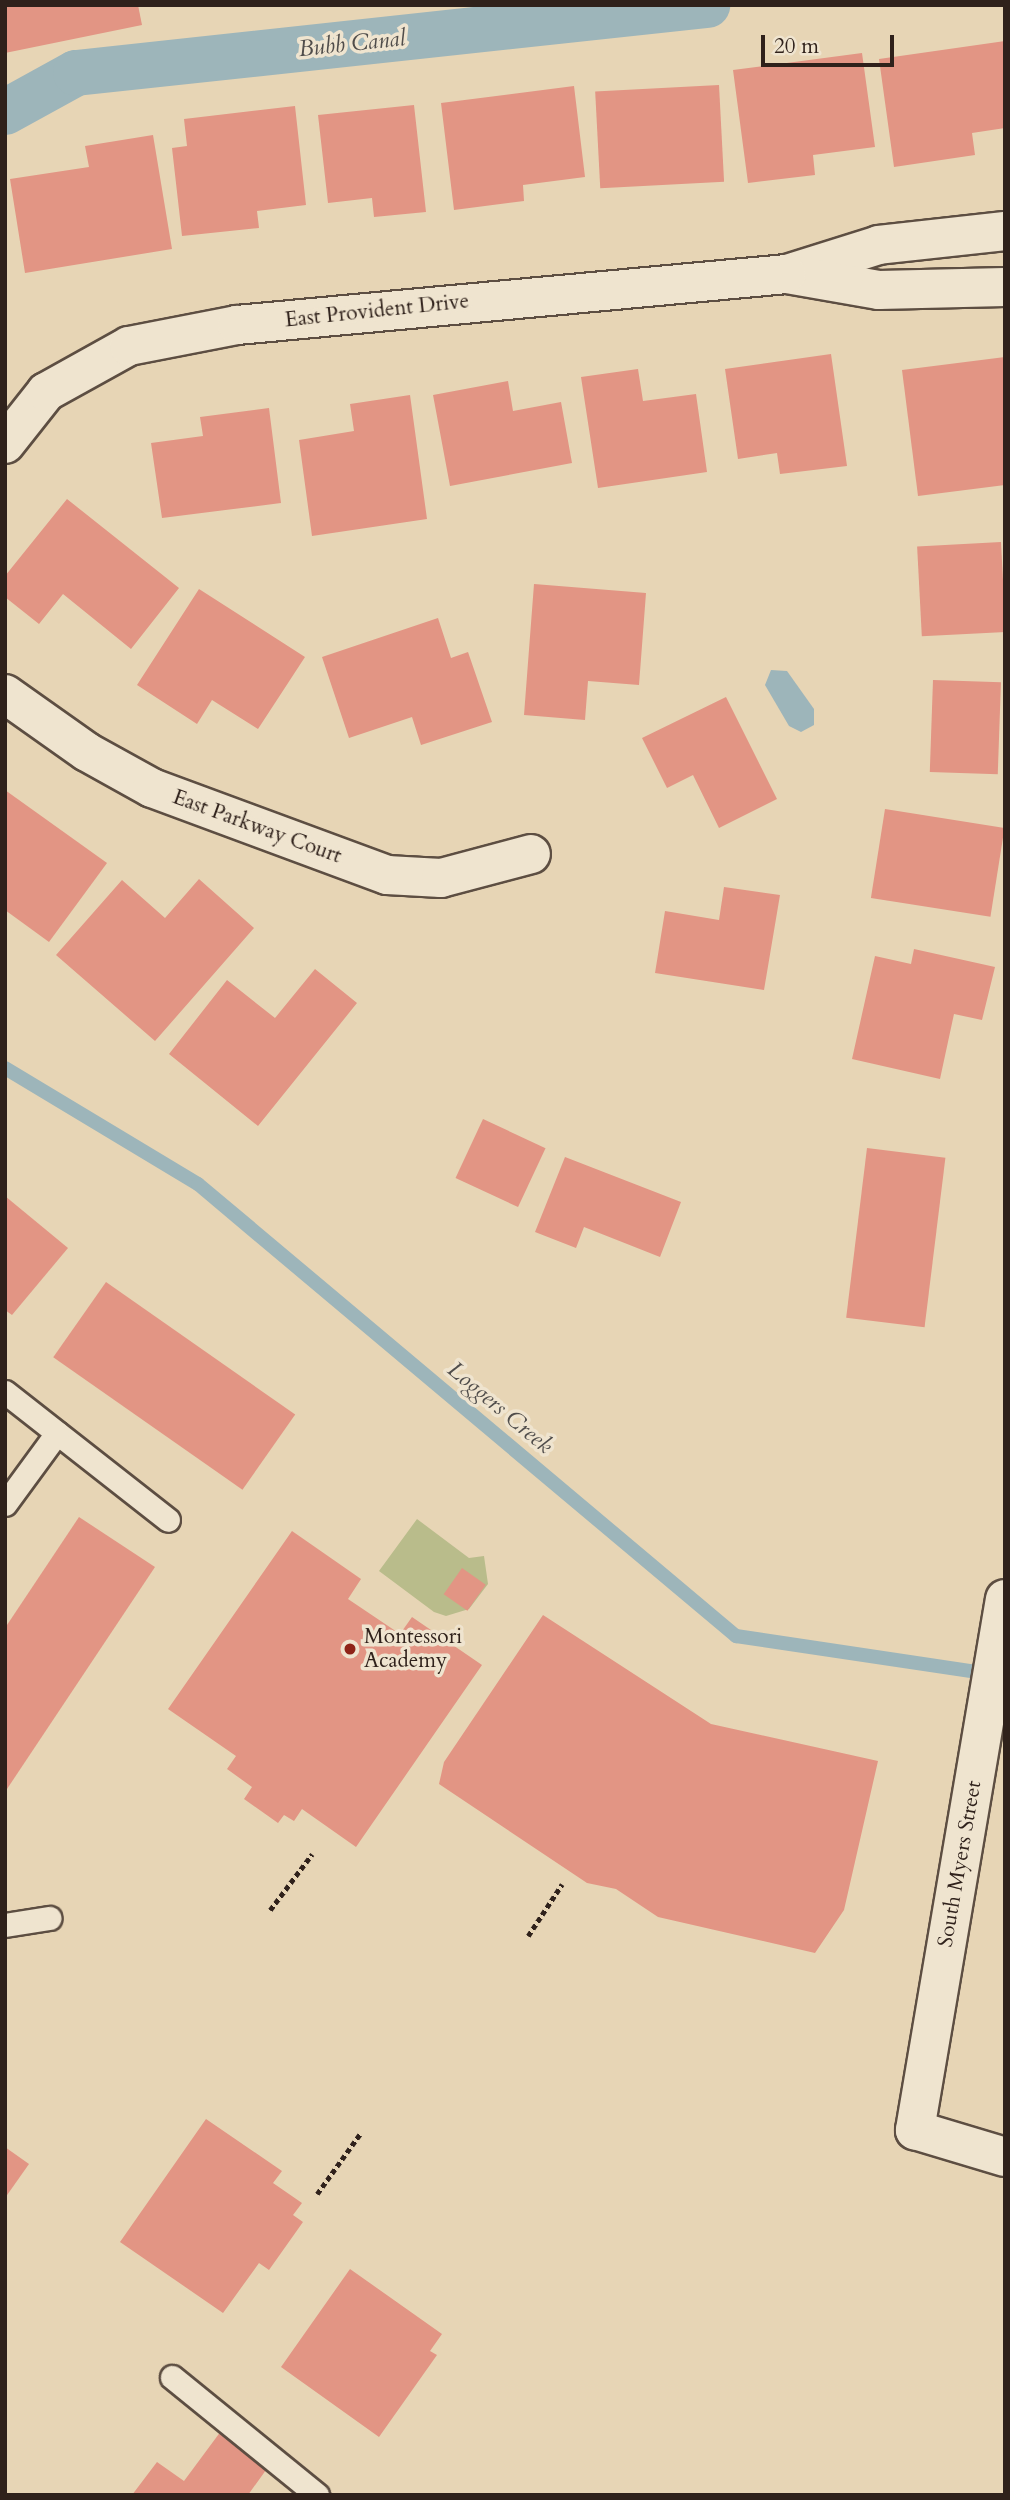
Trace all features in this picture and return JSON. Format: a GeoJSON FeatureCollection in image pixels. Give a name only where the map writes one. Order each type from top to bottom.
{"type":"FeatureCollection","features":[{"type":"Feature","properties":{"kind":"street","name":"East Provident Drive"},"geometry":{"type":"LineString","coordinates":[[5,444],[46,392],[129,346],[237,325],[787,274],[879,246],[1005,231]]}},
{"type":"Feature","properties":{"kind":"street","name":"East Provident Drive"},"geometry":{"type":"LineString","coordinates":[[787,274],[879,290],[1005,287]]}},
{"type":"Feature","properties":{"kind":"street","name":"East Parkway Court"},"geometry":{"type":"LineString","coordinates":[[5,694],[87,752],[152,788],[387,875],[441,878],[531,854]]}},
{"type":"Feature","properties":{"kind":"street","name":"South Myers Street"},"geometry":{"type":"LineString","coordinates":[[1003,1612],[915,2130],[1005,2157]]}},
{"type":"Feature","properties":{"kind":"lane"},"geometry":{"type":"LineString","coordinates":[[5,1392],[168,1520]]}},
{"type":"Feature","properties":{"kind":"lane"},"geometry":{"type":"LineString","coordinates":[[5,1504],[57,1433]]}},
{"type":"Feature","properties":{"kind":"lane"},"geometry":{"type":"LineString","coordinates":[[5,1925],[49,1918]]}},
{"type":"Feature","properties":{"kind":"lane"},"geometry":{"type":"LineString","coordinates":[[172,2377],[317,2495]]}},
{"type":"Feature","properties":{"kind":"path"},"geometry":{"type":"LineString","coordinates":[[270,1910],[312,1854]]}},
{"type":"Feature","properties":{"kind":"path"},"geometry":{"type":"LineString","coordinates":[[528,1936],[562,1884]]}},
{"type":"Feature","properties":{"kind":"path"},"geometry":{"type":"LineString","coordinates":[[317,2194],[360,2134]]}},
{"type":"Feature","properties":{"kind":"green space"},"geometry":{"type":"Polygon","coordinates":[[[417,1519],[469,1558],[484,1556],[488,1584],[469,1609],[446,1616],[434,1612],[379,1571],[417,1519]]]}},
{"type":"Feature","properties":{"kind":"water"},"geometry":{"type":"Polygon","coordinates":[[[771,670],[787,671],[814,709],[814,725],[801,732],[789,726],[765,685],[771,670]]]}},
{"type":"Feature","properties":{"kind":"building"},"geometry":{"type":"Polygon","coordinates":[[[5,5],[138,5],[142,25],[5,53],[5,5]]]}},
{"type":"Feature","properties":{"kind":"building"},"geometry":{"type":"Polygon","coordinates":[[[1005,41],[1005,128],[972,133],[975,155],[894,167],[879,59],[1005,41]]]}},
{"type":"Feature","properties":{"kind":"building"},"geometry":{"type":"Polygon","coordinates":[[[862,53],[875,147],[813,155],[815,175],[748,183],[733,70],[862,53]]]}},
{"type":"Feature","properties":{"kind":"building"},"geometry":{"type":"Polygon","coordinates":[[[719,85],[724,182],[600,188],[595,91],[719,85]]]}},
{"type":"Feature","properties":{"kind":"building"},"geometry":{"type":"Polygon","coordinates":[[[574,86],[585,177],[523,185],[524,201],[454,210],[441,103],[574,86]]]}},
{"type":"Feature","properties":{"kind":"building"},"geometry":{"type":"Polygon","coordinates":[[[414,105],[426,212],[374,217],[372,198],[328,203],[318,115],[414,105]]]}},
{"type":"Feature","properties":{"kind":"building"},"geometry":{"type":"Polygon","coordinates":[[[295,106],[306,205],[257,211],[259,228],[182,236],[172,148],[187,146],[184,119],[295,106]]]}},
{"type":"Feature","properties":{"kind":"building"},"geometry":{"type":"Polygon","coordinates":[[[153,135],[172,249],[25,273],[10,179],[89,167],[85,146],[153,135]]]}},
{"type":"Feature","properties":{"kind":"building"},"geometry":{"type":"Polygon","coordinates":[[[831,354],[847,466],[780,474],[777,453],[738,459],[725,369],[831,354]]]}},
{"type":"Feature","properties":{"kind":"building"},"geometry":{"type":"Polygon","coordinates":[[[1005,357],[1005,485],[918,496],[902,370],[1005,357]]]}},
{"type":"Feature","properties":{"kind":"building"},"geometry":{"type":"Polygon","coordinates":[[[638,369],[643,401],[696,394],[707,472],[598,488],[581,377],[638,369]]]}},
{"type":"Feature","properties":{"kind":"building"},"geometry":{"type":"Polygon","coordinates":[[[508,381],[513,411],[561,402],[572,463],[450,486],[433,395],[508,381]]]}},
{"type":"Feature","properties":{"kind":"building"},"geometry":{"type":"Polygon","coordinates":[[[410,395],[427,519],[312,536],[299,440],[354,431],[350,404],[410,395]]]}},
{"type":"Feature","properties":{"kind":"building"},"geometry":{"type":"Polygon","coordinates":[[[269,408],[281,503],[162,518],[151,443],[203,436],[200,417],[269,408]]]}},
{"type":"Feature","properties":{"kind":"building"},"geometry":{"type":"Polygon","coordinates":[[[67,499],[179,588],[131,649],[63,594],[39,624],[5,597],[5,576],[67,499]]]}},
{"type":"Feature","properties":{"kind":"building"},"geometry":{"type":"Polygon","coordinates":[[[1001,542],[1005,632],[922,636],[917,546],[1001,542]]]}},
{"type":"Feature","properties":{"kind":"building"},"geometry":{"type":"Polygon","coordinates":[[[534,584],[646,593],[639,685],[588,681],[585,720],[524,715],[534,584]]]}},
{"type":"Feature","properties":{"kind":"building"},"geometry":{"type":"Polygon","coordinates":[[[199,589],[305,657],[258,729],[212,700],[197,724],[137,685],[199,589]]]}},
{"type":"Feature","properties":{"kind":"building"},"geometry":{"type":"Polygon","coordinates":[[[438,618],[451,658],[468,652],[492,722],[421,745],[412,717],[349,738],[322,657],[438,618]]]}},
{"type":"Feature","properties":{"kind":"building"},"geometry":{"type":"Polygon","coordinates":[[[933,680],[1001,682],[998,774],[930,772],[933,680]]]}},
{"type":"Feature","properties":{"kind":"building"},"geometry":{"type":"Polygon","coordinates":[[[726,697],[777,799],[719,828],[693,775],[667,788],[642,738],[726,697]]]}},
{"type":"Feature","properties":{"kind":"building"},"geometry":{"type":"Polygon","coordinates":[[[5,790],[107,863],[49,942],[5,910],[5,790]]]}},
{"type":"Feature","properties":{"kind":"building"},"geometry":{"type":"Polygon","coordinates":[[[885,809],[1005,828],[990,917],[871,898],[885,809]]]}},
{"type":"Feature","properties":{"kind":"building"},"geometry":{"type":"Polygon","coordinates":[[[199,879],[254,928],[155,1041],[56,955],[122,880],[165,918],[199,879]]]}},
{"type":"Feature","properties":{"kind":"building"},"geometry":{"type":"Polygon","coordinates":[[[724,887],[780,895],[764,990],[655,973],[665,911],[719,920],[724,887]]]}},
{"type":"Feature","properties":{"kind":"building"},"geometry":{"type":"Polygon","coordinates":[[[914,949],[995,967],[982,1020],[954,1014],[940,1079],[852,1059],[875,956],[911,964],[914,949]]]}},
{"type":"Feature","properties":{"kind":"building"},"geometry":{"type":"Polygon","coordinates":[[[315,969],[357,1003],[258,1126],[169,1054],[227,980],[275,1018],[315,969]]]}},
{"type":"Feature","properties":{"kind":"building"},"geometry":{"type":"Polygon","coordinates":[[[483,1119],[546,1148],[518,1207],[456,1178],[483,1119]]]}},
{"type":"Feature","properties":{"kind":"building"},"geometry":{"type":"Polygon","coordinates":[[[867,1148],[945,1158],[925,1327],[846,1318],[867,1148]]]}},
{"type":"Feature","properties":{"kind":"building"},"geometry":{"type":"Polygon","coordinates":[[[565,1157],[681,1202],[660,1257],[584,1227],[576,1248],[535,1232],[565,1157]]]}},
{"type":"Feature","properties":{"kind":"building"},"geometry":{"type":"Polygon","coordinates":[[[5,1196],[68,1248],[12,1315],[5,1310],[5,1196]]]}},
{"type":"Feature","properties":{"kind":"building"},"geometry":{"type":"Polygon","coordinates":[[[106,1282],[295,1414],[242,1490],[53,1357],[106,1282]]]}},
{"type":"Feature","properties":{"kind":"building"},"geometry":{"type":"Polygon","coordinates":[[[79,1517],[155,1567],[5,1792],[5,1628],[79,1517]]]}},
{"type":"Feature","properties":{"kind":"building"},"geometry":{"type":"Polygon","coordinates":[[[292,1531],[361,1579],[348,1599],[400,1634],[412,1617],[482,1665],[356,1847],[302,1809],[294,1821],[284,1815],[278,1823],[244,1799],[252,1787],[227,1769],[236,1756],[168,1709],[292,1531]]]}},
{"type":"Feature","properties":{"kind":"building"},"geometry":{"type":"Polygon","coordinates":[[[462,1568],[486,1585],[467,1611],[444,1594],[462,1568]]]}},
{"type":"Feature","properties":{"kind":"building"},"geometry":{"type":"Polygon","coordinates":[[[543,1615],[711,1724],[878,1761],[844,1910],[815,1953],[658,1917],[616,1889],[587,1883],[439,1784],[444,1762],[543,1615]]]}},
{"type":"Feature","properties":{"kind":"building"},"geometry":{"type":"Polygon","coordinates":[[[206,2119],[282,2171],[273,2183],[302,2203],[293,2215],[303,2222],[269,2270],[259,2263],[223,2313],[120,2242],[206,2119]]]}},
{"type":"Feature","properties":{"kind":"building"},"geometry":{"type":"Polygon","coordinates":[[[5,2147],[29,2164],[5,2198],[5,2147]]]}},
{"type":"Feature","properties":{"kind":"building"},"geometry":{"type":"Polygon","coordinates":[[[350,2269],[442,2334],[430,2351],[437,2355],[379,2437],[281,2367],[350,2269]]]}},
{"type":"Feature","properties":{"kind":"building"},"geometry":{"type":"Polygon","coordinates":[[[224,2427],[271,2463],[248,2495],[132,2495],[157,2462],[184,2481],[224,2427]]]}},
{"type":"Feature","properties":{"kind":"waterway","name":"Bubb Canal"},"geometry":{"type":"LineString","coordinates":[[5,112],[76,73],[707,5]]}},
{"type":"Feature","properties":{"kind":"waterway","name":"Loggers Creek"},"geometry":{"type":"LineString","coordinates":[[5,1068],[198,1184],[736,1636],[991,1674]]}},
{"type":"Feature","properties":{"kind":"place","name":"Montessori Academy"},"geometry":{"type":"Point","coordinates":[350,1649]}}]}
